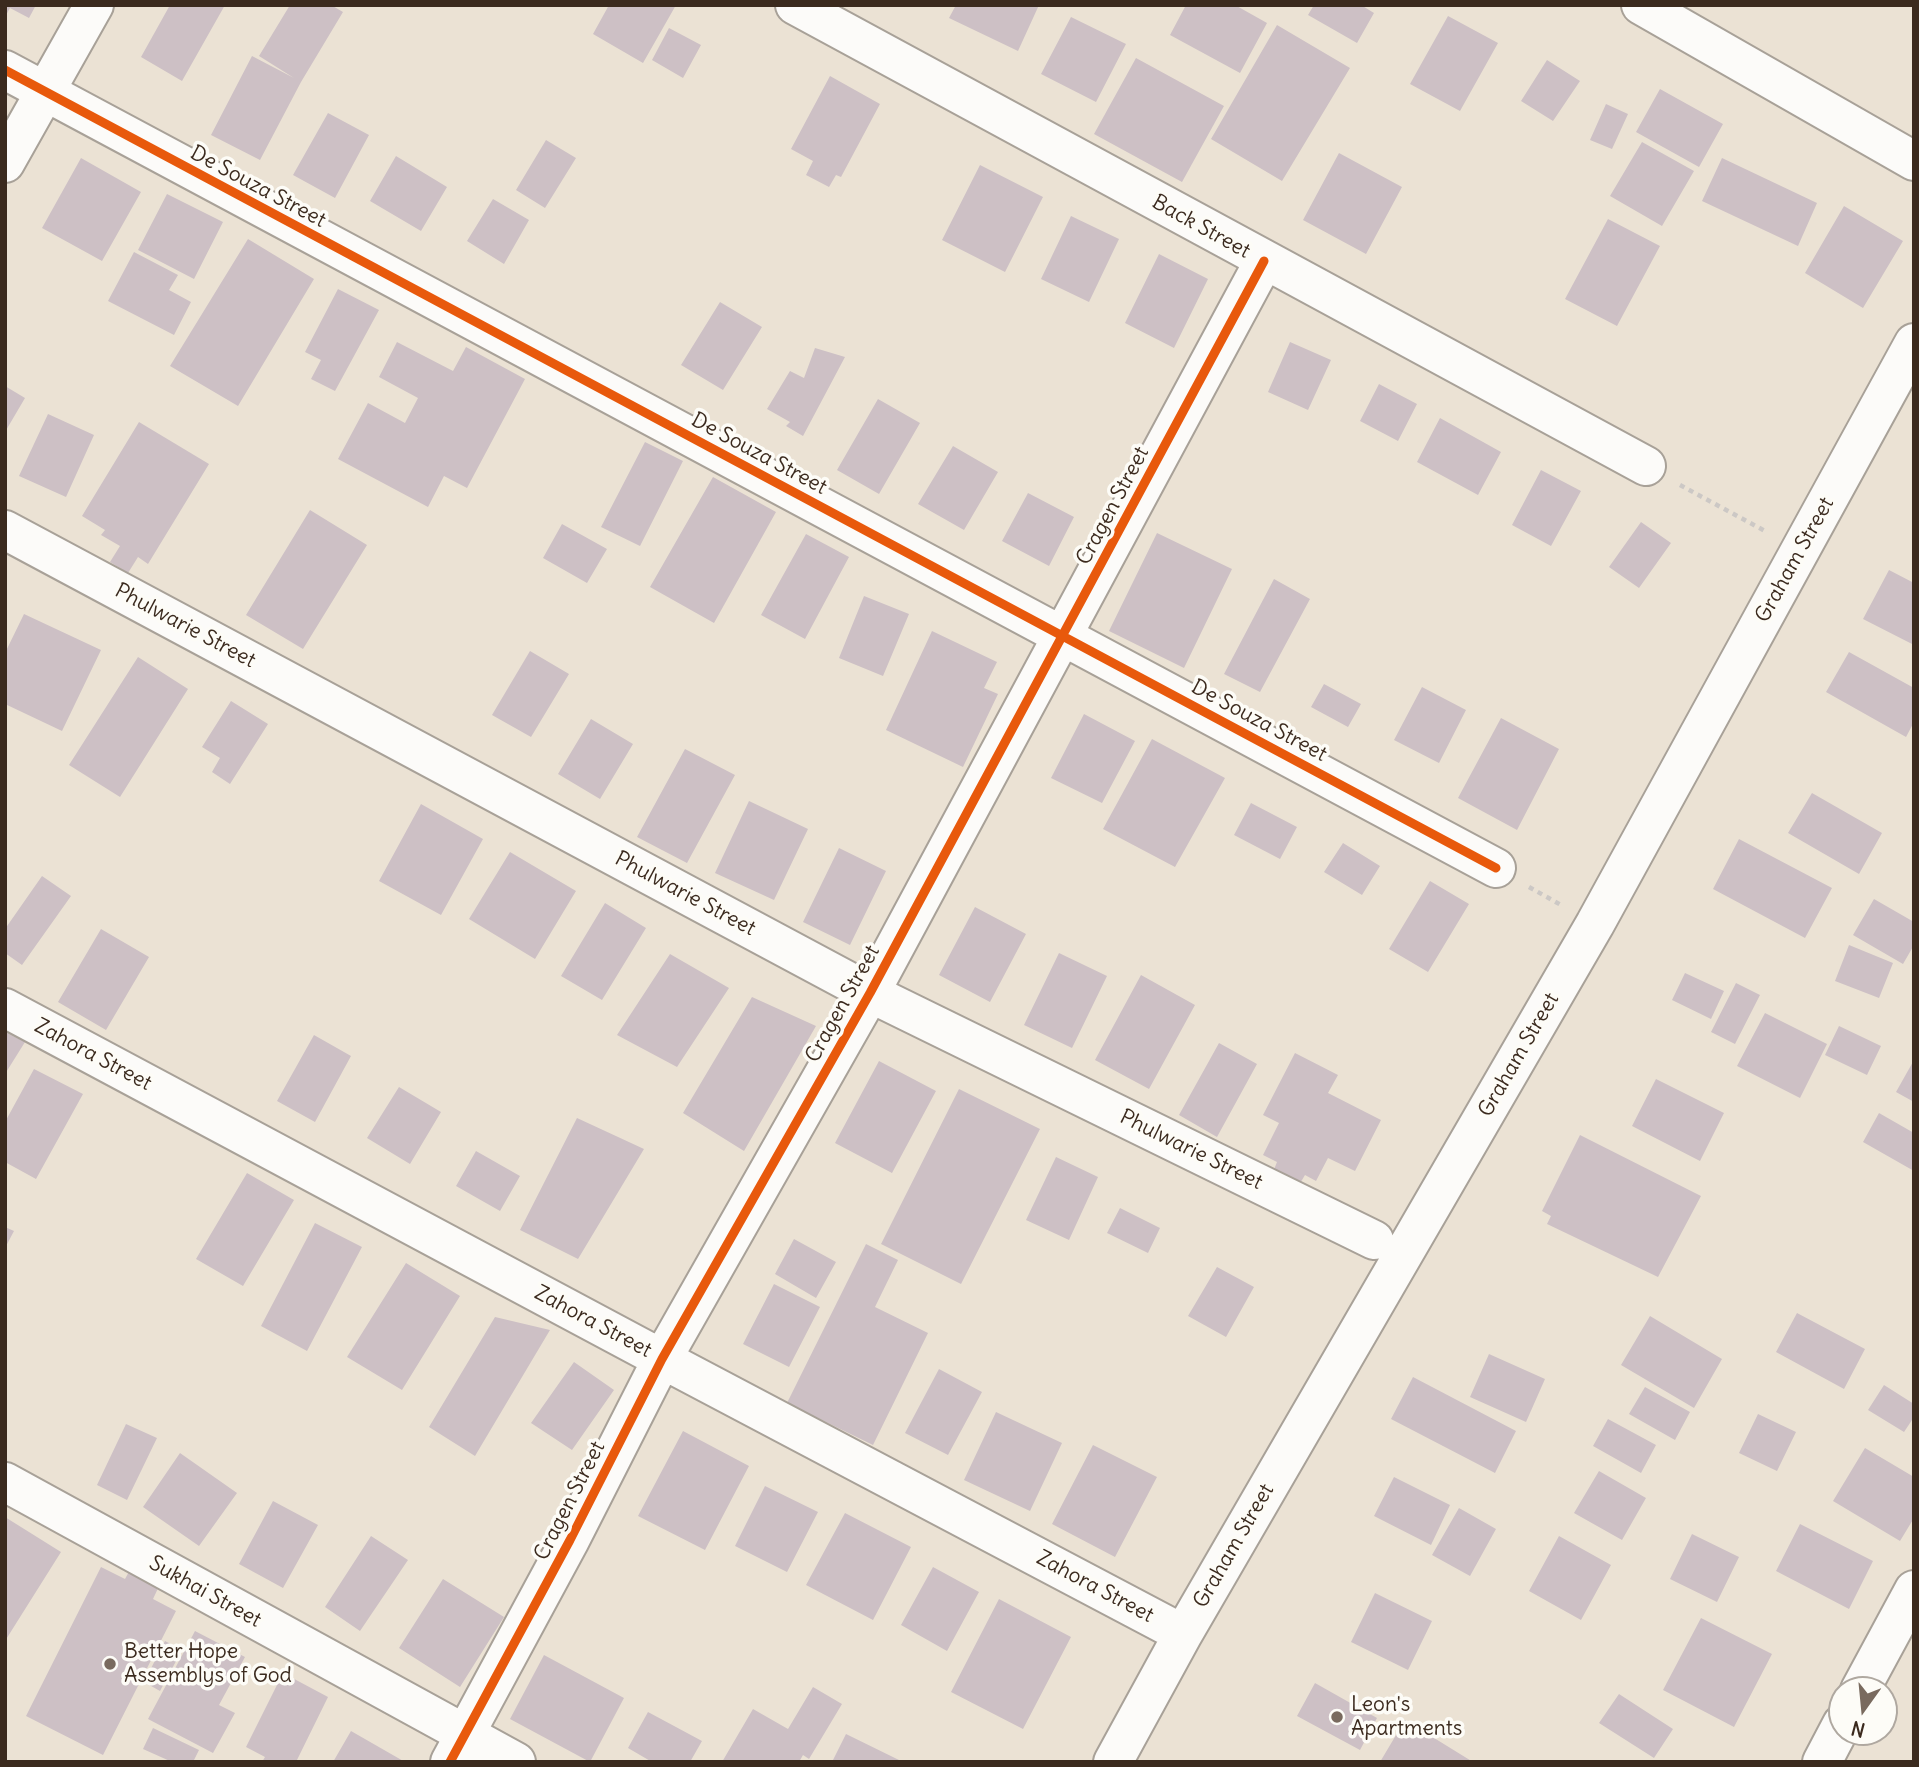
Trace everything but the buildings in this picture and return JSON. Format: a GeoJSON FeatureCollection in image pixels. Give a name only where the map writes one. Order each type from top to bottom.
{"type":"FeatureCollection","features":[{"type":"Feature","properties":{"kind":"street"},"geometry":{"type":"LineString","coordinates":[[5,163],[94,5]]}},
{"type":"Feature","properties":{"kind":"street","name":"Back Street"},"geometry":{"type":"LineString","coordinates":[[795,5],[1646,466]]}},
{"type":"Feature","properties":{"kind":"street"},"geometry":{"type":"LineString","coordinates":[[1641,5],[1914,161]]}},
{"type":"Feature","properties":{"kind":"street","name":"De Souza Street"},"geometry":{"type":"LineString","coordinates":[[5,70],[1496,868]]}},
{"type":"Feature","properties":{"kind":"street","name":"Cragen Street"},"geometry":{"type":"LineString","coordinates":[[457,1747],[570,1540],[662,1359],[870,993],[1264,261]]}},
{"type":"Feature","properties":{"kind":"street","name":"Graham Street"},"geometry":{"type":"LineString","coordinates":[[1113,1762],[1183,1634],[1595,924],[1914,343]]}},
{"type":"Feature","properties":{"kind":"street","name":"Phulwarie Street"},"geometry":{"type":"LineString","coordinates":[[5,530],[870,993],[1374,1240]]}},
{"type":"Feature","properties":{"kind":"street","name":"Zahora Street"},"geometry":{"type":"LineString","coordinates":[[5,1007],[1183,1634]]}},
{"type":"Feature","properties":{"kind":"street","name":"Sukhai Street"},"geometry":{"type":"LineString","coordinates":[[5,1482],[457,1747],[516,1762]]}},
{"type":"Feature","properties":{"kind":"street"},"geometry":{"type":"LineString","coordinates":[[1868,1676],[1914,1590]]}},
{"type":"Feature","properties":{"kind":"street"},"geometry":{"type":"LineString","coordinates":[[1822,1762],[1830,1746]]}},
{"type":"Feature","properties":{"kind":"path"},"geometry":{"type":"LineString","coordinates":[[1646,466],[1801,550]]}},
{"type":"Feature","properties":{"kind":"path"},"geometry":{"type":"LineString","coordinates":[[1496,868],[1595,924]]}},
{"type":"Feature","properties":{"kind":"cycle path"},"geometry":{"type":"LineString","coordinates":[[5,70],[1496,868]]}},
{"type":"Feature","properties":{"kind":"cycle path"},"geometry":{"type":"LineString","coordinates":[[450,1762],[570,1540],[662,1359],[870,993],[1264,261]]}},
{"type":"Feature","properties":{"kind":"place","name":"Better Hope Assemblys of God"},"geometry":{"type":"Point","coordinates":[110,1664]}},
{"type":"Feature","properties":{"kind":"place","name":"Leon's Apartments"},"geometry":{"type":"Point","coordinates":[1337,1717]}}]}
